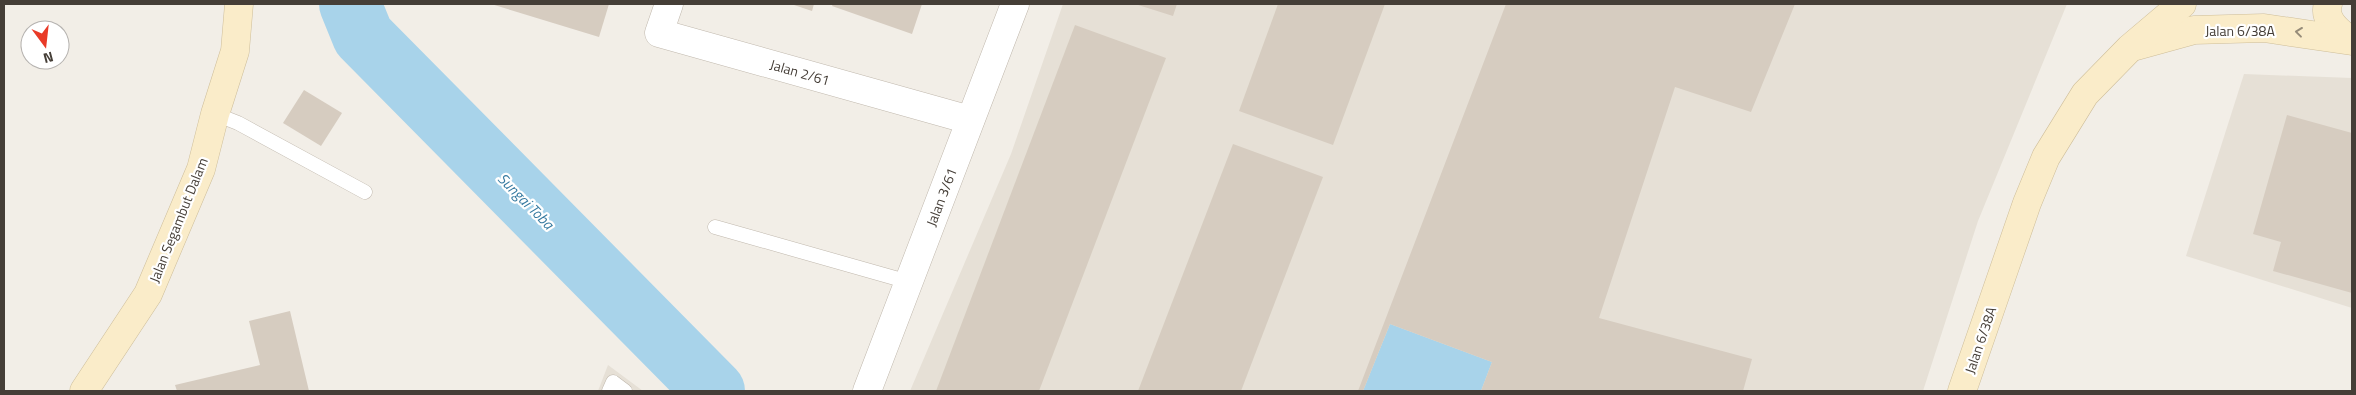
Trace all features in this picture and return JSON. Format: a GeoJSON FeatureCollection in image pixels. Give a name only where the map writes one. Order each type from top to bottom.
{"type":"FeatureCollection","features":[{"type":"Feature","properties":{"kind":"street","name":"Jalan Segambut Dalam"},"geometry":{"type":"LineString","coordinates":[[84,391],[148,294],[201,169],[215,114],[235,51],[239,4]]}},
{"type":"Feature","properties":{"kind":"street","name":"Jalan 2/61"},"geometry":{"type":"LineString","coordinates":[[669,4],[659,33],[970,120]]}},
{"type":"Feature","properties":{"kind":"street","name":"Jalan 3/61"},"geometry":{"type":"LineString","coordinates":[[867,391],[1016,4]]}},
{"type":"Feature","properties":{"kind":"street","name":"Jalan 6/38A"},"geometry":{"type":"LineString","coordinates":[[1962,391],[2027,203],[2046,157],[2085,94],[2130,48],[2182,4]]}},
{"type":"Feature","properties":{"kind":"street"},"geometry":{"type":"LineString","coordinates":[[2328,4],[2326,10],[2332,24],[2350,40]]}},
{"type":"Feature","properties":{"kind":"street","name":"Jalan 6/38A"},"geometry":{"type":"LineString","coordinates":[[2130,48],[2194,30],[2264,28],[2350,40]]}},
{"type":"Feature","properties":{"kind":"lane"},"geometry":{"type":"LineString","coordinates":[[215,114],[238,123],[365,192]]}},
{"type":"Feature","properties":{"kind":"lane"},"geometry":{"type":"LineString","coordinates":[[716,227],[909,282]]}},
{"type":"Feature","properties":{"kind":"lane"},"geometry":{"type":"LineString","coordinates":[[609,391],[613,382],[625,391]]}},
{"type":"Feature","properties":{"kind":"shaded area"},"geometry":{"type":"Polygon","coordinates":[[[1063,4],[2067,4],[1978,221],[1923,391],[910,391],[1011,154],[1063,4]]]}},
{"type":"Feature","properties":{"kind":"shaded area"},"geometry":{"type":"Polygon","coordinates":[[[2244,74],[2352,78],[2352,308],[2186,256],[2244,74]]]}},
{"type":"Feature","properties":{"kind":"shaded area"},"geometry":{"type":"Polygon","coordinates":[[[608,365],[643,391],[598,391],[608,365]]]}},
{"type":"Feature","properties":{"kind":"water"},"geometry":{"type":"Polygon","coordinates":[[[1390,324],[1492,362],[1481,391],[1363,391],[1390,324]]]}},
{"type":"Feature","properties":{"kind":"building"},"geometry":{"type":"Polygon","coordinates":[[[491,4],[609,4],[599,37],[491,4]]]}},
{"type":"Feature","properties":{"kind":"building"},"geometry":{"type":"Polygon","coordinates":[[[791,4],[814,4],[812,11],[791,4]]]}},
{"type":"Feature","properties":{"kind":"building"},"geometry":{"type":"Polygon","coordinates":[[[833,4],[922,4],[912,34],[832,6],[833,4]]]}},
{"type":"Feature","properties":{"kind":"building"},"geometry":{"type":"Polygon","coordinates":[[[1135,4],[1177,4],[1173,16],[1135,4]]]}},
{"type":"Feature","properties":{"kind":"building"},"geometry":{"type":"Polygon","coordinates":[[[1278,4],[1385,4],[1333,145],[1239,111],[1278,4]]]}},
{"type":"Feature","properties":{"kind":"building"},"geometry":{"type":"Polygon","coordinates":[[[1506,4],[1795,4],[1751,112],[1675,87],[1599,318],[1752,359],[1743,391],[1481,391],[1492,362],[1390,324],[1363,391],[1358,391],[1506,4]]]}},
{"type":"Feature","properties":{"kind":"building"},"geometry":{"type":"Polygon","coordinates":[[[1075,25],[1166,58],[1039,391],[936,391],[1075,25]]]}},
{"type":"Feature","properties":{"kind":"building"},"geometry":{"type":"Polygon","coordinates":[[[304,90],[342,113],[321,146],[283,123],[304,90]]]}},
{"type":"Feature","properties":{"kind":"building"},"geometry":{"type":"Polygon","coordinates":[[[2287,115],[2352,133],[2352,293],[2273,271],[2281,242],[2253,234],[2287,115]]]}},
{"type":"Feature","properties":{"kind":"building"},"geometry":{"type":"Polygon","coordinates":[[[1233,144],[1323,177],[1241,391],[1138,391],[1233,144]]]}},
{"type":"Feature","properties":{"kind":"building"},"geometry":{"type":"Polygon","coordinates":[[[290,311],[309,391],[177,391],[175,385],[260,365],[249,321],[290,311]]]}},
{"type":"Feature","properties":{"kind":"waterway","name":"Sungai Toba"},"geometry":{"type":"LineString","coordinates":[[350,4],[363,36],[714,391]]}}]}
